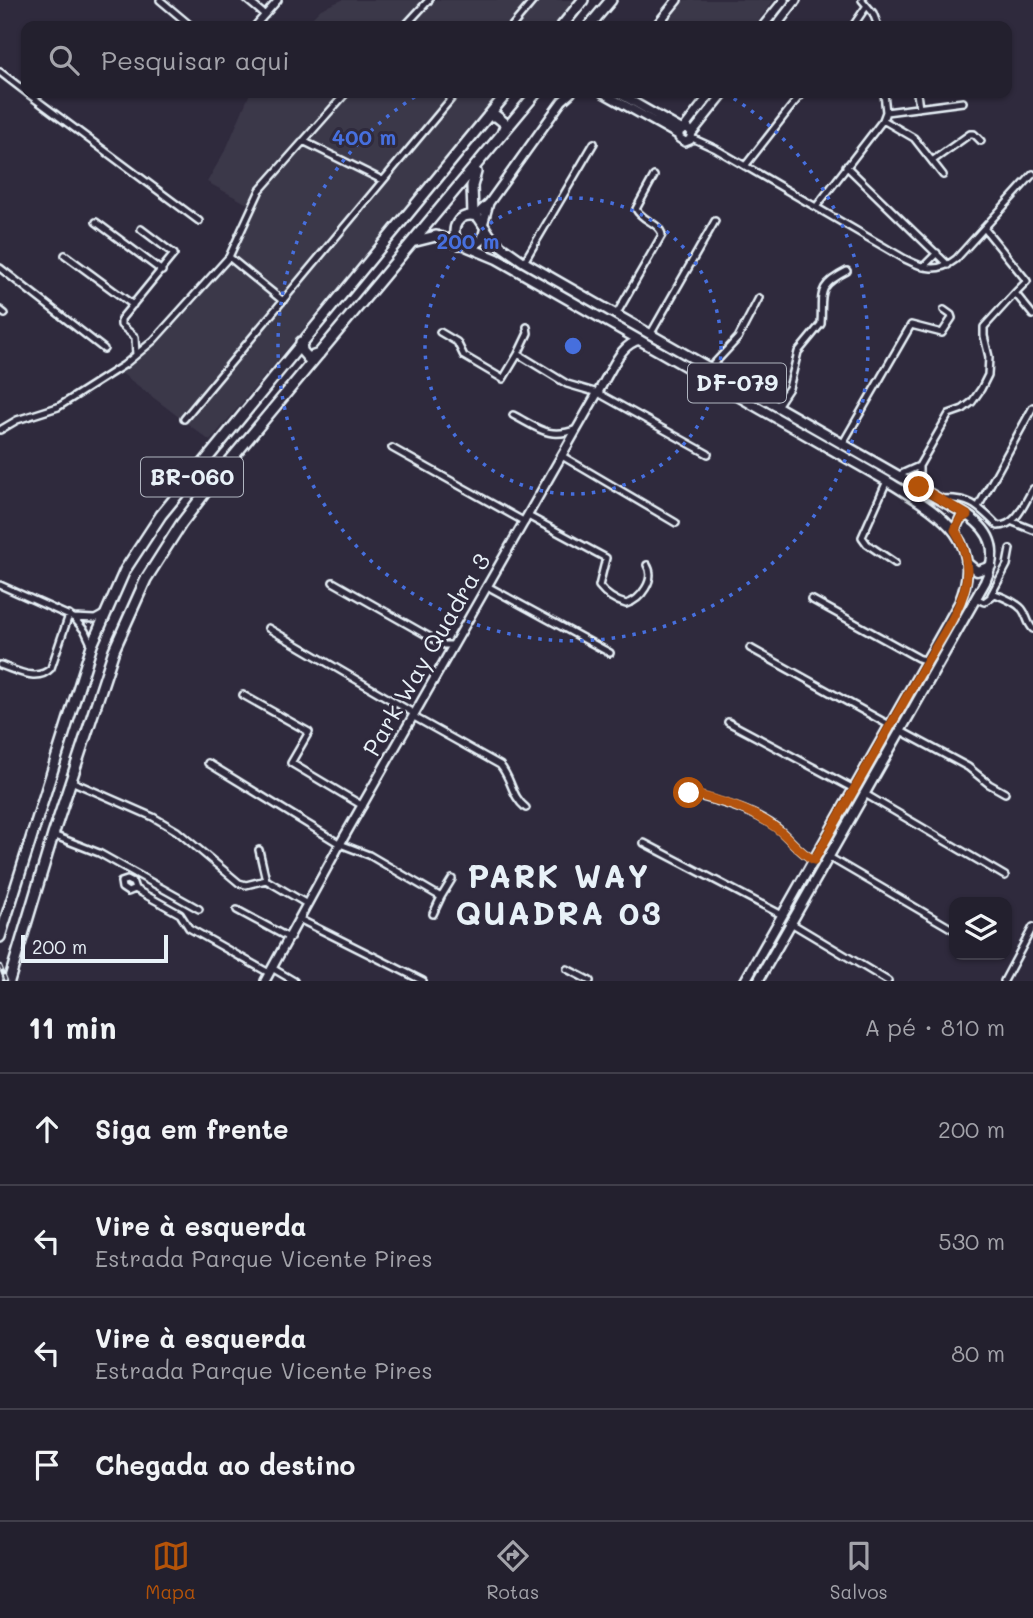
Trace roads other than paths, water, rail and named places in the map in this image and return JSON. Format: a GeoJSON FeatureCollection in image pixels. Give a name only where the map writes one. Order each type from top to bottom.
{"type":"FeatureCollection","features":[{"type":"Feature","properties":{"kind":"highway"},"geometry":{"type":"LineString","coordinates":[[566,21],[582,0]]}},
{"type":"Feature","properties":{"kind":"highway"},"geometry":{"type":"LineString","coordinates":[[594,21],[611,0]]}},
{"type":"Feature","properties":{"kind":"highway","name":"BR-060"},"geometry":{"type":"LineString","coordinates":[[1,934],[75,692],[105,613],[125,570],[160,515],[503,98]]}},
{"type":"Feature","properties":{"kind":"highway","name":"BR-060"},"geometry":{"type":"LineString","coordinates":[[9,981],[53,835],[114,650],[146,579],[181,524],[223,469],[532,98]]}},
{"type":"Feature","properties":{"kind":"highway"},"geometry":{"type":"LineString","coordinates":[[488,116],[496,116],[506,124],[500,136]]}},
{"type":"Feature","properties":{"kind":"highway"},"geometry":{"type":"LineString","coordinates":[[474,215],[472,187],[481,162]]}},
{"type":"Feature","properties":{"kind":"highway"},"geometry":{"type":"LineString","coordinates":[[411,243],[436,236],[464,245]]}},
{"type":"Feature","properties":{"kind":"highway"},"geometry":{"type":"LineString","coordinates":[[301,342],[302,351],[308,358],[320,354]]}},
{"type":"Feature","properties":{"kind":"main road","name":"DF-079"},"geometry":{"type":"LineString","coordinates":[[474,215],[494,241],[524,262],[967,515],[986,530],[992,547],[991,566]]}},
{"type":"Feature","properties":{"kind":"main road"},"geometry":{"type":"LineString","coordinates":[[474,215],[462,217],[455,226],[455,238],[464,245],[479,243],[484,237],[484,227]]}},
{"type":"Feature","properties":{"kind":"main road","name":"DF-079"},"geometry":{"type":"LineString","coordinates":[[464,245],[497,259],[887,481],[935,512],[955,530]]}},
{"type":"Feature","properties":{"kind":"main road"},"geometry":{"type":"LineString","coordinates":[[753,405],[758,402],[758,395]]}},
{"type":"Feature","properties":{"kind":"main road"},"geometry":{"type":"LineString","coordinates":[[745,981],[891,726],[962,595],[967,577],[966,562],[955,530],[960,519],[967,515]]}},
{"type":"Feature","properties":{"kind":"main road"},"geometry":{"type":"LineString","coordinates":[[966,562],[977,571],[991,566]]}},
{"type":"Feature","properties":{"kind":"main road"},"geometry":{"type":"LineString","coordinates":[[758,981],[901,731],[991,566]]}},
{"type":"Feature","properties":{"kind":"street"},"geometry":{"type":"LineString","coordinates":[[160,0],[185,21]]}},
{"type":"Feature","properties":{"kind":"street"},"geometry":{"type":"LineString","coordinates":[[247,0],[265,15]]}},
{"type":"Feature","properties":{"kind":"street"},"geometry":{"type":"LineString","coordinates":[[260,21],[278,0]]}},
{"type":"Feature","properties":{"kind":"street"},"geometry":{"type":"LineString","coordinates":[[410,21],[429,0]]}},
{"type":"Feature","properties":{"kind":"street"},"geometry":{"type":"LineString","coordinates":[[516,21],[534,0]]}},
{"type":"Feature","properties":{"kind":"street"},"geometry":{"type":"LineString","coordinates":[[660,21],[677,0]]}},
{"type":"Feature","properties":{"kind":"street"},"geometry":{"type":"LineString","coordinates":[[767,21],[784,0]]}},
{"type":"Feature","properties":{"kind":"street"},"geometry":{"type":"LineString","coordinates":[[780,21],[796,0]]}},
{"type":"Feature","properties":{"kind":"street"},"geometry":{"type":"LineString","coordinates":[[862,0],[876,21]]}},
{"type":"Feature","properties":{"kind":"street"},"geometry":{"type":"LineString","coordinates":[[856,21],[866,7]]}},
{"type":"Feature","properties":{"kind":"street"},"geometry":{"type":"LineString","coordinates":[[0,72],[21,88]]}},
{"type":"Feature","properties":{"kind":"street"},"geometry":{"type":"LineString","coordinates":[[35,98],[199,221]]}},
{"type":"Feature","properties":{"kind":"street"},"geometry":{"type":"LineString","coordinates":[[1,427],[58,407],[136,355],[174,321],[229,257],[260,190],[342,98]]}},
{"type":"Feature","properties":{"kind":"street"},"geometry":{"type":"LineString","coordinates":[[184,419],[451,98]]}},
{"type":"Feature","properties":{"kind":"street"},"geometry":{"type":"LineString","coordinates":[[474,215],[489,202],[562,98]]}},
{"type":"Feature","properties":{"kind":"street"},"geometry":{"type":"LineString","coordinates":[[613,98],[685,133]]}},
{"type":"Feature","properties":{"kind":"street"},"geometry":{"type":"LineString","coordinates":[[626,98],[923,267],[939,269],[948,265],[1033,174]]}},
{"type":"Feature","properties":{"kind":"street"},"geometry":{"type":"LineString","coordinates":[[685,133],[707,98]]}},
{"type":"Feature","properties":{"kind":"street"},"geometry":{"type":"LineString","coordinates":[[714,98],[717,102]]}},
{"type":"Feature","properties":{"kind":"street"},"geometry":{"type":"LineString","coordinates":[[685,133],[720,98]]}},
{"type":"Feature","properties":{"kind":"street"},"geometry":{"type":"LineString","coordinates":[[745,166],[798,98]]}},
{"type":"Feature","properties":{"kind":"street"},"geometry":{"type":"LineString","coordinates":[[816,207],[883,120],[886,112],[885,98]]}},
{"type":"Feature","properties":{"kind":"street"},"geometry":{"type":"LineString","coordinates":[[918,98],[919,108]]}},
{"type":"Feature","properties":{"kind":"street"},"geometry":{"type":"LineString","coordinates":[[886,112],[963,103]]}},
{"type":"Feature","properties":{"kind":"street"},"geometry":{"type":"LineString","coordinates":[[883,120],[914,138],[943,175]]}},
{"type":"Feature","properties":{"kind":"street"},"geometry":{"type":"LineString","coordinates":[[932,161],[970,134],[974,134],[981,141]]}},
{"type":"Feature","properties":{"kind":"street"},"geometry":{"type":"LineString","coordinates":[[303,141],[382,180]]}},
{"type":"Feature","properties":{"kind":"street"},"geometry":{"type":"LineString","coordinates":[[524,262],[594,143]]}},
{"type":"Feature","properties":{"kind":"street"},"geometry":{"type":"LineString","coordinates":[[846,166],[948,265]]}},
{"type":"Feature","properties":{"kind":"street"},"geometry":{"type":"LineString","coordinates":[[616,315],[662,235],[658,226],[640,216],[636,209],[654,177]]}},
{"type":"Feature","properties":{"kind":"street"},"geometry":{"type":"LineString","coordinates":[[484,227],[489,202]]}},
{"type":"Feature","properties":{"kind":"street"},"geometry":{"type":"LineString","coordinates":[[650,335],[715,221]]}},
{"type":"Feature","properties":{"kind":"street"},"geometry":{"type":"LineString","coordinates":[[96,222],[162,271]]}},
{"type":"Feature","properties":{"kind":"street"},"geometry":{"type":"LineString","coordinates":[[919,487],[919,466],[949,414],[972,402],[988,375],[989,357],[984,327],[1027,281],[984,228]]}},
{"type":"Feature","properties":{"kind":"street"},"geometry":{"type":"LineString","coordinates":[[136,355],[135,337],[121,324],[121,319],[174,254],[141,229]]}},
{"type":"Feature","properties":{"kind":"street"},"geometry":{"type":"LineString","coordinates":[[923,267],[937,253]]}},
{"type":"Feature","properties":{"kind":"street"},"geometry":{"type":"LineString","coordinates":[[65,255],[133,305]]}},
{"type":"Feature","properties":{"kind":"street"},"geometry":{"type":"LineString","coordinates":[[229,257],[283,301]]}},
{"type":"Feature","properties":{"kind":"street"},"geometry":{"type":"LineString","coordinates":[[0,268],[104,349]]}},
{"type":"Feature","properties":{"kind":"street"},"geometry":{"type":"LineString","coordinates":[[777,407],[789,388],[798,352],[821,324],[819,303],[825,286],[833,278],[847,271]]}},
{"type":"Feature","properties":{"kind":"street"},"geometry":{"type":"LineString","coordinates":[[1015,293],[1033,315]]}},
{"type":"Feature","properties":{"kind":"street"},"geometry":{"type":"LineString","coordinates":[[710,368],[734,344],[759,298]]}},
{"type":"Feature","properties":{"kind":"street"},"geometry":{"type":"LineString","coordinates":[[843,443],[911,326],[942,333],[952,318],[944,310]]}},
{"type":"Feature","properties":{"kind":"street"},"geometry":{"type":"LineString","coordinates":[[440,332],[457,342],[464,356],[503,379],[528,333],[527,327]]}},
{"type":"Feature","properties":{"kind":"street","name":"Park Way Quadra 3"},"geometry":{"type":"LineString","coordinates":[[264,981],[623,349],[624,332]]}},
{"type":"Feature","properties":{"kind":"street"},"geometry":{"type":"LineString","coordinates":[[623,349],[633,341],[640,340]]}},
{"type":"Feature","properties":{"kind":"street"},"geometry":{"type":"LineString","coordinates":[[518,354],[566,384],[598,393],[708,454]]}},
{"type":"Feature","properties":{"kind":"street"},"geometry":{"type":"LineString","coordinates":[[978,506],[1033,407]]}},
{"type":"Feature","properties":{"kind":"street"},"geometry":{"type":"LineString","coordinates":[[513,415],[549,434],[561,434],[577,429]]}},
{"type":"Feature","properties":{"kind":"street"},"geometry":{"type":"LineString","coordinates":[[393,448],[606,558],[599,586],[619,602],[626,604],[637,599],[650,579],[651,573],[647,565]]}},
{"type":"Feature","properties":{"kind":"street"},"geometry":{"type":"LineString","coordinates":[[562,456],[676,523]]}},
{"type":"Feature","properties":{"kind":"street"},"geometry":{"type":"LineString","coordinates":[[899,475],[919,466]]}},
{"type":"Feature","properties":{"kind":"street"},"geometry":{"type":"LineString","coordinates":[[887,481],[862,537],[867,544],[895,562]]}},
{"type":"Feature","properties":{"kind":"street"},"geometry":{"type":"LineString","coordinates":[[939,499],[957,498],[978,506],[998,526],[1006,526],[1013,522],[1033,489]]}},
{"type":"Feature","properties":{"kind":"street"},"geometry":{"type":"LineString","coordinates":[[1013,522],[1033,530]]}},
{"type":"Feature","properties":{"kind":"street"},"geometry":{"type":"LineString","coordinates":[[975,598],[984,602],[991,595],[1007,565],[1010,549]]}},
{"type":"Feature","properties":{"kind":"street"},"geometry":{"type":"LineString","coordinates":[[333,582],[444,645],[450,653]]}},
{"type":"Feature","properties":{"kind":"street"},"geometry":{"type":"LineString","coordinates":[[0,586],[71,617],[94,620],[105,613]]}},
{"type":"Feature","properties":{"kind":"street"},"geometry":{"type":"LineString","coordinates":[[487,586],[610,653]]}},
{"type":"Feature","properties":{"kind":"street"},"geometry":{"type":"LineString","coordinates":[[991,595],[998,594],[1020,607],[1027,623],[1033,629]]}},
{"type":"Feature","properties":{"kind":"street"},"geometry":{"type":"LineString","coordinates":[[811,599],[927,661]]}},
{"type":"Feature","properties":{"kind":"street"},"geometry":{"type":"LineString","coordinates":[[71,617],[79,624],[92,645]]}},
{"type":"Feature","properties":{"kind":"street"},"geometry":{"type":"LineString","coordinates":[[0,665],[42,676],[51,668],[71,617]]}},
{"type":"Feature","properties":{"kind":"street"},"geometry":{"type":"LineString","coordinates":[[64,631],[79,624]]}},
{"type":"Feature","properties":{"kind":"street"},"geometry":{"type":"LineString","coordinates":[[268,628],[500,765],[506,772],[515,798],[526,808]]}},
{"type":"Feature","properties":{"kind":"street"},"geometry":{"type":"LineString","coordinates":[[444,645],[454,645]]}},
{"type":"Feature","properties":{"kind":"street"},"geometry":{"type":"LineString","coordinates":[[750,648],[891,726]]}},
{"type":"Feature","properties":{"kind":"street"},"geometry":{"type":"LineString","coordinates":[[243,695],[309,732],[291,763],[363,806]]}},
{"type":"Feature","properties":{"kind":"street"},"geometry":{"type":"LineString","coordinates":[[728,722],[854,789]]}},
{"type":"Feature","properties":{"kind":"street"},"geometry":{"type":"LineString","coordinates":[[901,731],[968,767],[1005,793]]}},
{"type":"Feature","properties":{"kind":"street"},"geometry":{"type":"LineString","coordinates":[[208,762],[340,844],[369,855],[442,897]]}},
{"type":"Feature","properties":{"kind":"street"},"geometry":{"type":"LineString","coordinates":[[71,781],[144,813],[177,831],[239,883],[246,885],[266,880],[307,904]]}},
{"type":"Feature","properties":{"kind":"street"},"geometry":{"type":"LineString","coordinates":[[682,791],[725,803],[763,820],[814,860]]}},
{"type":"Feature","properties":{"kind":"street"},"geometry":{"type":"LineString","coordinates":[[865,794],[1005,876]]}},
{"type":"Feature","properties":{"kind":"street"},"geometry":{"type":"LineString","coordinates":[[53,835],[99,853],[199,909]]}},
{"type":"Feature","properties":{"kind":"street"},"geometry":{"type":"LineString","coordinates":[[644,843],[782,915]]}},
{"type":"Feature","properties":{"kind":"street"},"geometry":{"type":"LineString","coordinates":[[259,850],[266,880]]}},
{"type":"Feature","properties":{"kind":"street"},"geometry":{"type":"LineString","coordinates":[[829,858],[949,927]]}},
{"type":"Feature","properties":{"kind":"street"},"geometry":{"type":"LineString","coordinates":[[433,914],[452,879]]}},
{"type":"Feature","properties":{"kind":"street"},"geometry":{"type":"LineString","coordinates":[[135,889],[180,914],[189,928],[294,981]]}},
{"type":"Feature","properties":{"kind":"street"},"geometry":{"type":"LineString","coordinates":[[237,910],[289,937]]}},
{"type":"Feature","properties":{"kind":"street"},"geometry":{"type":"LineString","coordinates":[[299,919],[423,981]]}},
{"type":"Feature","properties":{"kind":"street"},"geometry":{"type":"LineString","coordinates":[[791,923],[888,981]]}},
{"type":"Feature","properties":{"kind":"street"},"geometry":{"type":"LineString","coordinates":[[1004,981],[1033,927]]}},
{"type":"Feature","properties":{"kind":"street"},"geometry":{"type":"LineString","coordinates":[[1024,944],[1033,944]]}},
{"type":"Feature","properties":{"kind":"street"},"geometry":{"type":"LineString","coordinates":[[567,969],[590,981]]}},
{"type":"Feature","properties":{"kind":"railway"},"geometry":{"type":"LineString","coordinates":[[0,966],[6,981]]}},
{"type":"Feature","properties":{"kind":"district","name":"PARK WAY QUADRA 03"},"geometry":{"type":"Point","coordinates":[559,896]}}]}
